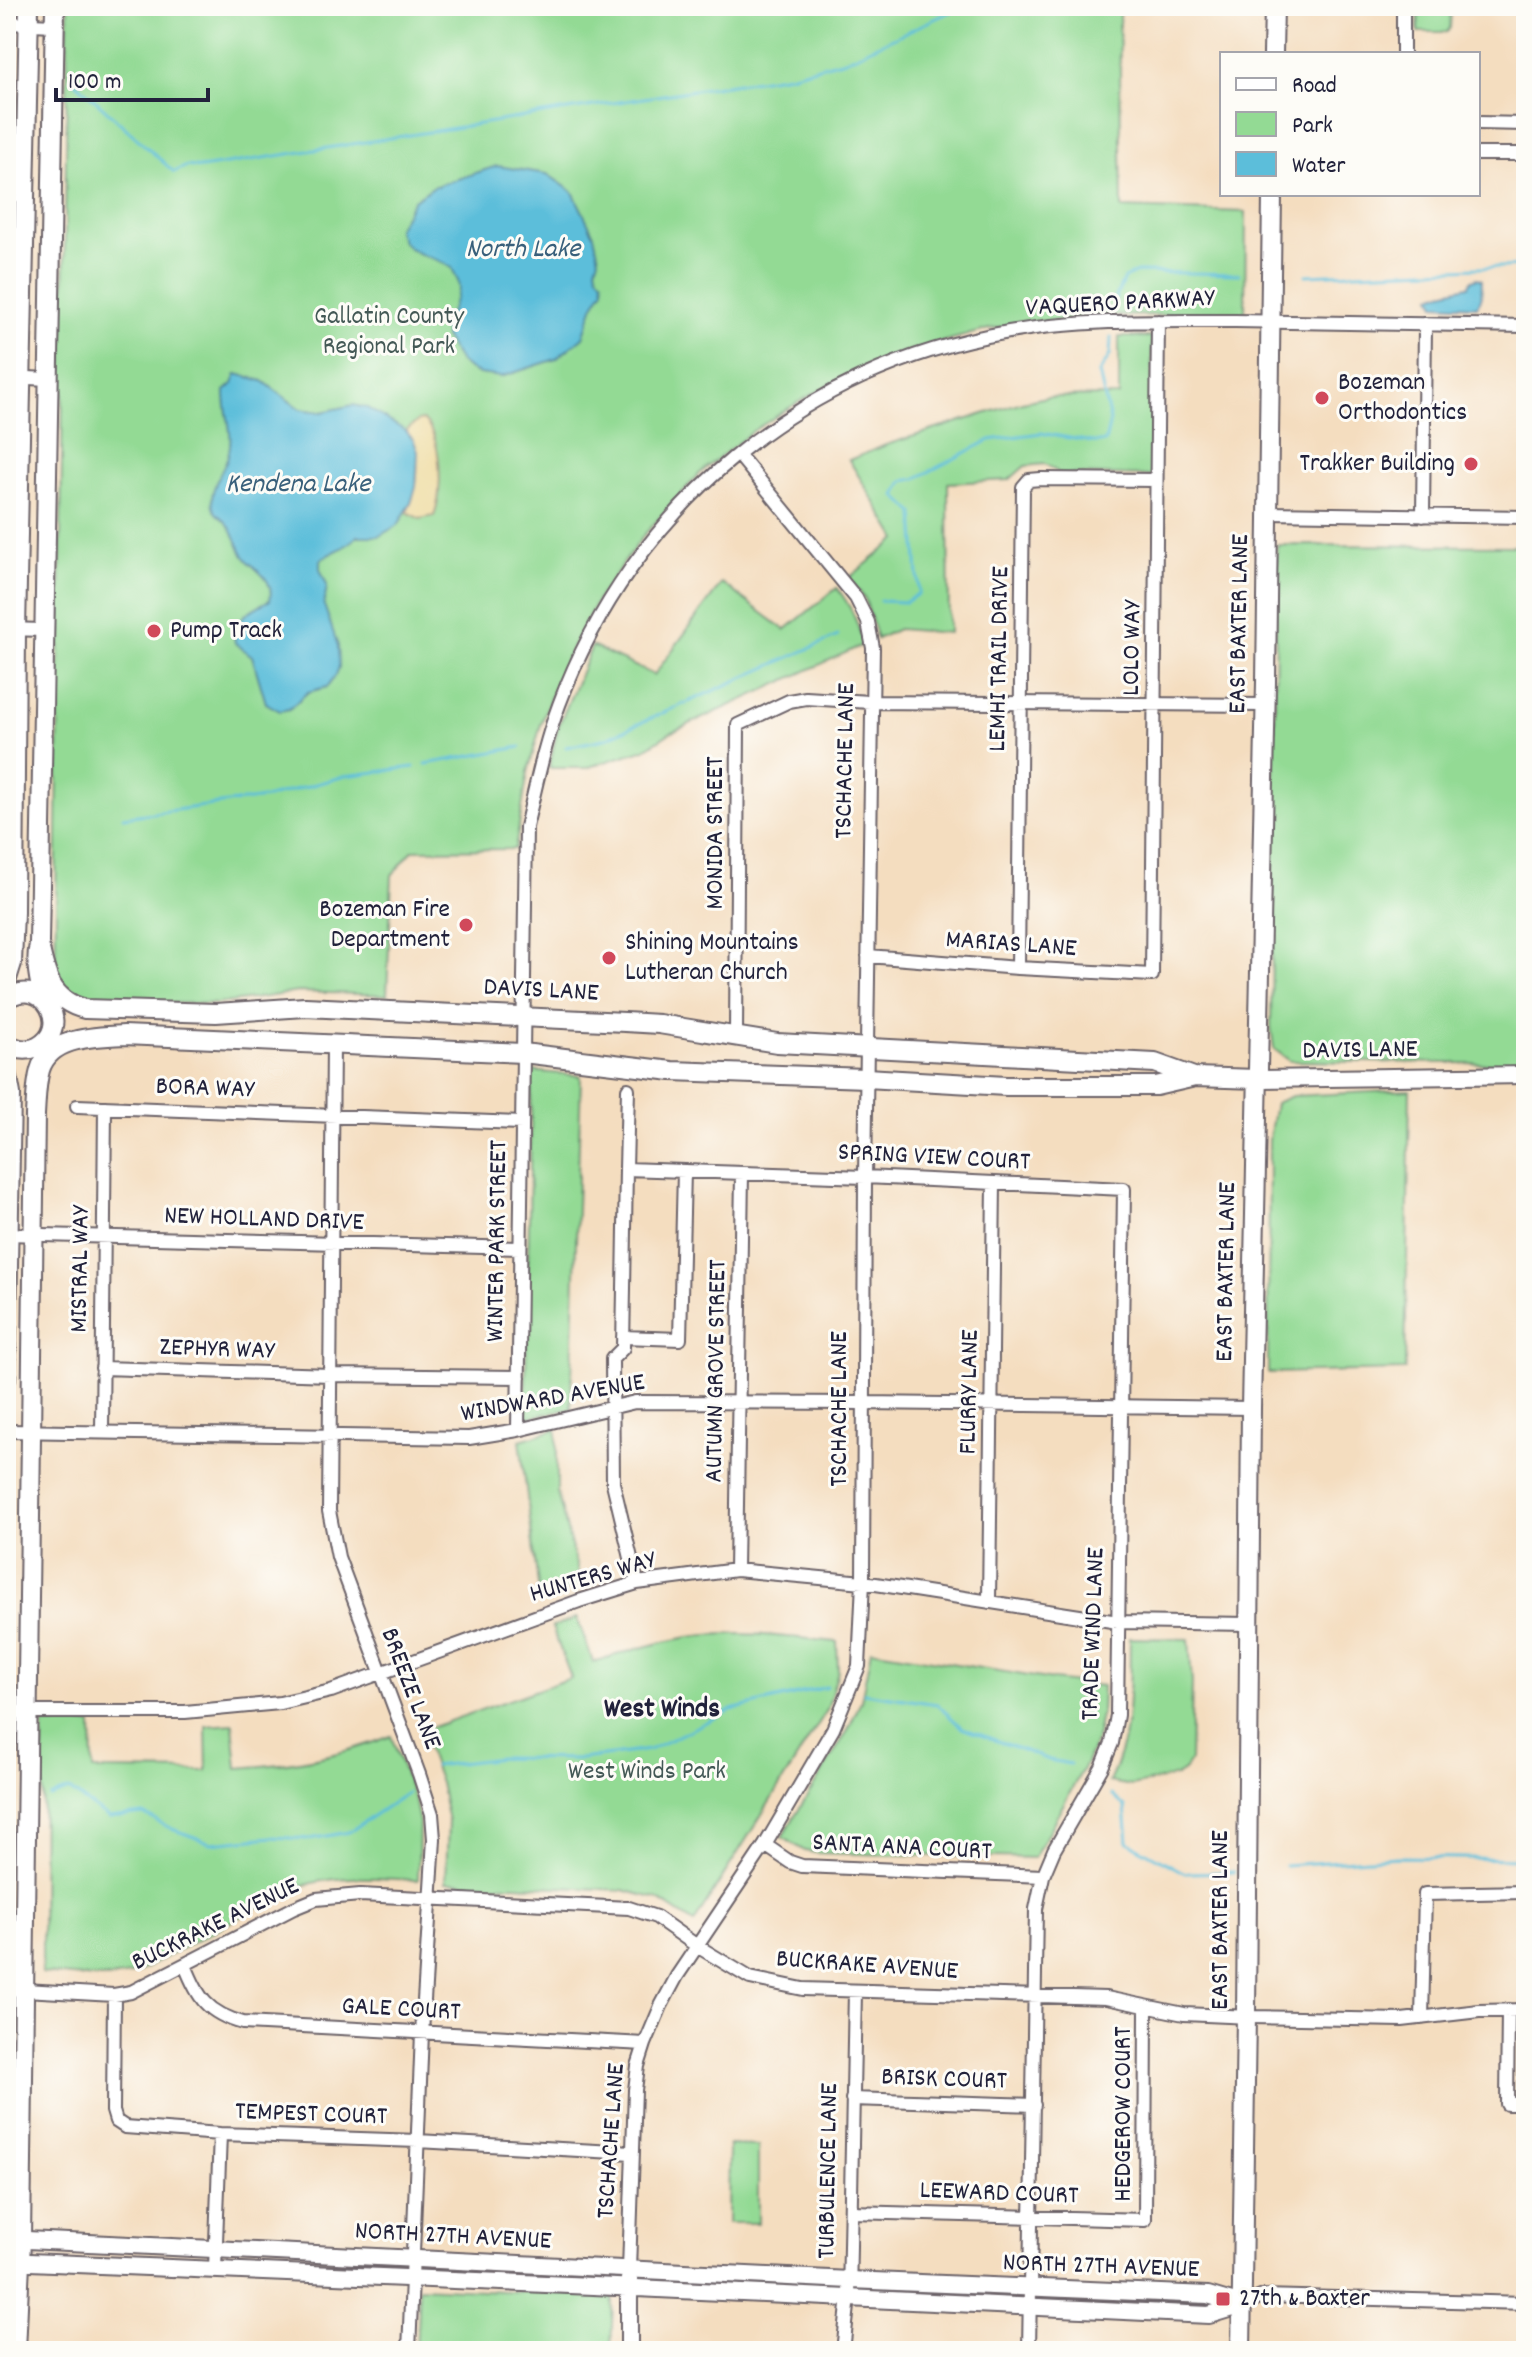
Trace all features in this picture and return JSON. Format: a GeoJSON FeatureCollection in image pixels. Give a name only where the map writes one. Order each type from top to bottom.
{"type":"FeatureCollection","features":[{"type":"Feature","properties":{"kind":"main road"},"geometry":{"type":"LineString","coordinates":[[1273,52],[1274,6]]}},
{"type":"Feature","properties":{"kind":"main road"},"geometry":{"type":"LineString","coordinates":[[8,992],[21,974],[14,912],[11,629],[14,377],[29,15]]}},
{"type":"Feature","properties":{"kind":"main road"},"geometry":{"type":"LineString","coordinates":[[35,1115],[30,1094],[30,1062],[53,1025],[37,969],[55,15]]}},
{"type":"Feature","properties":{"kind":"main road","name":"EAST BAXTER LANE"},"geometry":{"type":"LineString","coordinates":[[1241,2351],[1251,1408],[1272,196]]}},
{"type":"Feature","properties":{"kind":"main road"},"geometry":{"type":"LineString","coordinates":[[39,944],[48,981],[57,995],[68,1004],[80,1008],[120,1011]]}},
{"type":"Feature","properties":{"kind":"main road"},"geometry":{"type":"LineString","coordinates":[[8,992],[26,992],[63,1018],[103,1016],[120,1011]]}},
{"type":"Feature","properties":{"kind":"main road","name":"DAVIS LANE"},"geometry":{"type":"LineString","coordinates":[[120,1011],[216,1013],[305,1007],[659,1024],[777,1043],[1155,1063],[1195,1077]]}},
{"type":"Feature","properties":{"kind":"main road"},"geometry":{"type":"LineString","coordinates":[[6,1044],[21,1050],[59,1036],[94,1032],[124,1035]]}},
{"type":"Feature","properties":{"kind":"main road"},"geometry":{"type":"LineString","coordinates":[[16,2351],[16,1990],[28,1712],[35,1115],[41,1067],[53,1050],[76,1040],[124,1035]]}},
{"type":"Feature","properties":{"kind":"main road","name":"DAVIS LANE"},"geometry":{"type":"LineString","coordinates":[[124,1035],[523,1053],[672,1071],[1036,1086],[1156,1086],[1195,1077],[1257,1079]]}},
{"type":"Feature","properties":{"kind":"main road"},"geometry":{"type":"LineString","coordinates":[[6,1044],[14,1076],[11,1094],[6,1379]]}},
{"type":"Feature","properties":{"kind":"main road"},"geometry":{"type":"LineString","coordinates":[[6,1067],[11,1094]]}},
{"type":"Feature","properties":{"kind":"street"},"geometry":{"type":"LineString","coordinates":[[1403,6],[1403,52]]}},
{"type":"Feature","properties":{"kind":"street"},"geometry":{"type":"LineString","coordinates":[[6,23],[29,15],[55,15]]}},
{"type":"Feature","properties":{"kind":"street"},"geometry":{"type":"LineString","coordinates":[[1480,123],[1526,124]]}},
{"type":"Feature","properties":{"kind":"street"},"geometry":{"type":"LineString","coordinates":[[1480,154],[1526,154]]}},
{"type":"Feature","properties":{"kind":"street","name":"VAQUERO PARKWAY"},"geometry":{"type":"LineString","coordinates":[[523,1053],[526,827],[548,736],[578,660],[626,574],[667,520],[705,481],[738,454],[827,394],[870,372],[941,347],[1009,332],[1054,325],[1158,321],[1526,326]]}},
{"type":"Feature","properties":{"kind":"street","name":"LOLO WAY"},"geometry":{"type":"LineString","coordinates":[[1152,975],[1158,321]]}},
{"type":"Feature","properties":{"kind":"street"},"geometry":{"type":"LineString","coordinates":[[1423,516],[1425,324]]}},
{"type":"Feature","properties":{"kind":"street"},"geometry":{"type":"LineString","coordinates":[[14,377],[49,379]]}},
{"type":"Feature","properties":{"kind":"street","name":"TSCHACHE LANE"},"geometry":{"type":"LineString","coordinates":[[629,2351],[635,2090],[645,2044],[661,2006],[765,1845],[833,1729],[859,1666],[863,1582],[866,1049],[873,648],[868,622],[856,598],[738,454]]}},
{"type":"Feature","properties":{"kind":"street","name":"LEMHI TRAIL DRIVE"},"geometry":{"type":"LineString","coordinates":[[1018,968],[1023,487],[1029,480],[1041,479],[1156,480]]}},
{"type":"Feature","properties":{"kind":"street"},"geometry":{"type":"LineString","coordinates":[[1268,513],[1526,517]]}},
{"type":"Feature","properties":{"kind":"street"},"geometry":{"type":"LineString","coordinates":[[11,629],[44,630]]}},
{"type":"Feature","properties":{"kind":"street","name":"MONIDA STREET"},"geometry":{"type":"LineString","coordinates":[[736,1037],[738,725],[789,701],[806,698],[870,702]]}},
{"type":"Feature","properties":{"kind":"street"},"geometry":{"type":"LineString","coordinates":[[870,702],[1265,705]]}},
{"type":"Feature","properties":{"kind":"street","name":"MARIAS LANE"},"geometry":{"type":"LineString","coordinates":[[868,956],[1152,975]]}},
{"type":"Feature","properties":{"kind":"street","name":"BREEZE LANE"},"geometry":{"type":"LineString","coordinates":[[333,1044],[329,1511],[338,1557],[432,1814],[434,1839],[422,2033],[409,2351]]}},
{"type":"Feature","properties":{"kind":"street","name":"WINTER PARK STREET"},"geometry":{"type":"LineString","coordinates":[[518,1430],[523,1053]]}},
{"type":"Feature","properties":{"kind":"street","name":"DAVIS LANE"},"geometry":{"type":"LineString","coordinates":[[1257,1079],[1526,1075]]}},
{"type":"Feature","properties":{"kind":"street"},"geometry":{"type":"LineString","coordinates":[[628,1089],[623,1348],[612,1359],[613,1483],[637,1583]]}},
{"type":"Feature","properties":{"kind":"street","name":"BORA WAY"},"geometry":{"type":"LineString","coordinates":[[77,1106],[522,1123]]}},
{"type":"Feature","properties":{"kind":"street","name":"MISTRAL WAY"},"geometry":{"type":"LineString","coordinates":[[102,1432],[105,1107]]}},
{"type":"Feature","properties":{"kind":"street","name":"SPRING VIEW COURT"},"geometry":{"type":"LineString","coordinates":[[626,1169],[1124,1189]]}},
{"type":"Feature","properties":{"kind":"street"},"geometry":{"type":"LineString","coordinates":[[623,1337],[680,1339],[684,1171]]}},
{"type":"Feature","properties":{"kind":"street","name":"AUTUMN GROVE STREET"},"geometry":{"type":"LineString","coordinates":[[736,1570],[742,1173]]}},
{"type":"Feature","properties":{"kind":"street","name":"FLURRY LANE"},"geometry":{"type":"LineString","coordinates":[[989,1602],[994,1183]]}},
{"type":"Feature","properties":{"kind":"street","name":"TRADE WIND LANE"},"geometry":{"type":"LineString","coordinates":[[1029,2351],[1036,1909],[1043,1876],[1054,1850],[1102,1767],[1112,1743],[1117,1715],[1124,1189]]}},
{"type":"Feature","properties":{"kind":"street","name":"NEW HOLLAND DRIVE"},"geometry":{"type":"LineString","coordinates":[[8,1234],[520,1248]]}},
{"type":"Feature","properties":{"kind":"street","name":"ZEPHYR WAY"},"geometry":{"type":"LineString","coordinates":[[102,1368],[519,1377]]}},
{"type":"Feature","properties":{"kind":"street","name":"WINDWARD AVENUE"},"geometry":{"type":"LineString","coordinates":[[6,1431],[469,1438],[518,1430],[635,1402],[1251,1408]]}},
{"type":"Feature","properties":{"kind":"street","name":"HUNTERS WAY"},"geometry":{"type":"LineString","coordinates":[[6,1712],[150,1713],[280,1703],[381,1673],[637,1583],[736,1570],[863,1582],[1118,1622],[1250,1624]]}},
{"type":"Feature","properties":{"kind":"street","name":"SANTA ANA COURT"},"geometry":{"type":"LineString","coordinates":[[765,1845],[790,1862],[802,1866],[1043,1876]]}},
{"type":"Feature","properties":{"kind":"street"},"geometry":{"type":"LineString","coordinates":[[1422,2018],[1425,1894],[1526,1892]]}},
{"type":"Feature","properties":{"kind":"street","name":"BUCKRAKE AVENUE"},"geometry":{"type":"LineString","coordinates":[[16,1990],[114,1995],[131,1992],[294,1908],[316,1899],[360,1895],[629,1908],[656,1917],[750,1978],[803,1989],[1106,1998],[1184,2014],[1246,2016],[1402,2020],[1479,2011],[1526,2010]]}},
{"type":"Feature","properties":{"kind":"street","name":"GALE COURT"},"geometry":{"type":"LineString","coordinates":[[185,1965],[196,1993],[204,2003],[228,2019],[243,2023],[645,2044]]}},
{"type":"Feature","properties":{"kind":"street","name":"TURBULENCE LANE"},"geometry":{"type":"LineString","coordinates":[[843,2351],[850,2280],[855,1991]]}},
{"type":"Feature","properties":{"kind":"street","name":"TEMPEST COURT"},"geometry":{"type":"LineString","coordinates":[[114,1995],[113,2111],[116,2121],[125,2127],[135,2130],[632,2153]]}},
{"type":"Feature","properties":{"kind":"street","name":"HEDGEROW COURT"},"geometry":{"type":"LineString","coordinates":[[1145,2220],[1146,2007]]}},
{"type":"Feature","properties":{"kind":"street"},"geometry":{"type":"LineString","coordinates":[[1508,2010],[1507,2104],[1526,2104]]}},
{"type":"Feature","properties":{"kind":"street","name":"BRISK COURT"},"geometry":{"type":"LineString","coordinates":[[852,2099],[1034,2105]]}},
{"type":"Feature","properties":{"kind":"street"},"geometry":{"type":"LineString","coordinates":[[215,2269],[220,2134]]}},
{"type":"Feature","properties":{"kind":"street","name":"LEEWARD COURT"},"geometry":{"type":"LineString","coordinates":[[851,2212],[1145,2220]]}},
{"type":"Feature","properties":{"kind":"street","name":"NORTH 27TH AVENUE"},"geometry":{"type":"LineString","coordinates":[[14,2239],[412,2259],[849,2297],[1209,2315],[1242,2305]]}},
{"type":"Feature","properties":{"kind":"street","name":"NORTH 27TH AVENUE"},"geometry":{"type":"LineString","coordinates":[[14,2261],[412,2277],[850,2280],[1208,2295],[1242,2305]]}},
{"type":"Feature","properties":{"kind":"street"},"geometry":{"type":"LineString","coordinates":[[1242,2305],[1263,2296],[1526,2303]]}},
{"type":"Feature","properties":{"kind":"green space","name":"Gallatin County Regional Park"},"geometry":{"type":"Polygon","coordinates":[[[68,6],[1119,6],[1122,208],[1246,212],[1245,314],[1096,316],[989,329],[902,353],[854,372],[800,401],[753,431],[699,474],[644,535],[599,597],[560,670],[541,724],[528,772],[515,849],[413,850],[392,875],[387,995],[298,992],[218,1004],[84,1001],[55,983],[68,6]]]}},
{"type":"Feature","properties":{"kind":"green space"},"geometry":{"type":"Polygon","coordinates":[[[1419,6],[1451,6],[1447,32],[1418,32],[1419,6]]]}},
{"type":"Feature","properties":{"kind":"green space"},"geometry":{"type":"Polygon","coordinates":[[[1119,337],[1152,337],[1152,476],[1061,474],[1045,464],[1025,466],[1009,480],[948,483],[949,633],[898,629],[877,639],[865,599],[849,578],[897,539],[849,460],[886,445],[1022,402],[1047,397],[1119,396],[1119,337]]]}},
{"type":"Feature","properties":{"kind":"green space"},"geometry":{"type":"Polygon","coordinates":[[[1277,545],[1526,546],[1526,1064],[1290,1061],[1274,1049],[1271,1027],[1277,545]]]}},
{"type":"Feature","properties":{"kind":"green space"},"geometry":{"type":"Polygon","coordinates":[[[722,583],[785,630],[837,588],[853,615],[863,645],[670,733],[645,749],[586,768],[549,768],[558,727],[592,646],[654,675],[722,583]]]}},
{"type":"Feature","properties":{"kind":"green space"},"geometry":{"type":"Polygon","coordinates":[[[532,1071],[581,1076],[571,1409],[525,1418],[532,1071]]]}},
{"type":"Feature","properties":{"kind":"green space"},"geometry":{"type":"Polygon","coordinates":[[[1410,1090],[1405,1370],[1268,1373],[1269,1140],[1275,1103],[1292,1096],[1410,1090]]]}},
{"type":"Feature","properties":{"kind":"green space"},"geometry":{"type":"Polygon","coordinates":[[[557,1429],[557,1492],[581,1584],[540,1601],[520,1440],[557,1429]]]}},
{"type":"Feature","properties":{"kind":"green space","name":"West Winds Park"},"geometry":{"type":"Polygon","coordinates":[[[577,1618],[593,1662],[664,1642],[707,1635],[763,1635],[837,1642],[838,1671],[827,1710],[694,1923],[657,1899],[623,1890],[446,1882],[448,1821],[440,1783],[421,1731],[571,1678],[552,1627],[577,1618]]]}},
{"type":"Feature","properties":{"kind":"green space"},"geometry":{"type":"Polygon","coordinates":[[[1130,1638],[1189,1639],[1192,1683],[1190,1760],[1184,1771],[1176,1776],[1132,1786],[1109,1782],[1126,1728],[1130,1638]]]}},
{"type":"Feature","properties":{"kind":"green space"},"geometry":{"type":"Polygon","coordinates":[[[871,1650],[1102,1686],[1096,1740],[1034,1858],[816,1853],[805,1851],[782,1837],[847,1732],[861,1701],[871,1650]]]}},
{"type":"Feature","properties":{"kind":"green space"},"geometry":{"type":"Polygon","coordinates":[[[43,1724],[92,1724],[93,1770],[207,1771],[206,1726],[233,1724],[237,1768],[316,1758],[391,1736],[419,1822],[418,1880],[339,1879],[308,1884],[291,1889],[139,1972],[91,1978],[42,1973],[43,1724]]]}},
{"type":"Feature","properties":{"kind":"green space"},"geometry":{"type":"Polygon","coordinates":[[[729,2145],[758,2146],[758,2223],[728,2223],[729,2145]]]}},
{"type":"Feature","properties":{"kind":"green space"},"geometry":{"type":"Polygon","coordinates":[[[419,2287],[613,2296],[611,2351],[416,2351],[419,2287]]]}},
{"type":"Feature","properties":{"kind":"sand"},"geometry":{"type":"Polygon","coordinates":[[[423,420],[430,428],[438,452],[440,480],[434,516],[420,519],[407,512],[414,492],[417,460],[406,431],[423,420]]]}},
{"type":"Feature","properties":{"kind":"water","name":"North Lake"},"geometry":{"type":"Polygon","coordinates":[[[497,166],[547,174],[573,192],[594,235],[599,258],[596,268],[604,289],[594,305],[583,337],[556,359],[501,377],[479,374],[460,362],[444,337],[459,289],[452,268],[413,251],[397,229],[414,200],[433,187],[497,166]]]}},
{"type":"Feature","properties":{"kind":"water"},"geometry":{"type":"Polygon","coordinates":[[[1477,278],[1482,280],[1481,299],[1477,306],[1436,304],[1432,296],[1468,286],[1477,278]]]}},
{"type":"Feature","properties":{"kind":"water","name":"Kendena Lake"},"geometry":{"type":"Polygon","coordinates":[[[237,374],[263,381],[300,409],[322,412],[353,405],[367,408],[406,431],[418,452],[416,487],[398,525],[379,536],[358,536],[320,561],[327,585],[324,605],[338,646],[339,667],[327,687],[308,692],[289,709],[280,711],[266,703],[252,656],[235,643],[239,622],[250,611],[270,600],[271,592],[267,580],[244,556],[212,503],[214,488],[230,444],[225,391],[233,384],[237,374]]]}},
{"type":"Feature","properties":{"kind":"waterway"},"geometry":{"type":"LineString","coordinates":[[74,81],[174,172],[187,166],[201,168],[789,75],[845,60],[963,6]]}},
{"type":"Feature","properties":{"kind":"waterway"},"geometry":{"type":"LineString","coordinates":[[1306,275],[1526,266]]}},
{"type":"Feature","properties":{"kind":"waterway"},"geometry":{"type":"LineString","coordinates":[[1114,302],[1124,278],[1137,272],[1239,274]]}},
{"type":"Feature","properties":{"kind":"waterway"},"geometry":{"type":"LineString","coordinates":[[880,601],[906,602],[919,593],[914,513],[896,496],[903,481],[915,479],[990,440],[1041,433],[1105,442],[1110,421],[1099,373],[1110,355],[1111,337]]}},
{"type":"Feature","properties":{"kind":"waterway"},"geometry":{"type":"LineString","coordinates":[[566,747],[604,739],[838,636]]}},
{"type":"Feature","properties":{"kind":"waterway"},"geometry":{"type":"LineString","coordinates":[[426,764],[521,747]]}},
{"type":"Feature","properties":{"kind":"waterway"},"geometry":{"type":"LineString","coordinates":[[123,817],[265,798],[345,776],[414,767]]}},
{"type":"Feature","properties":{"kind":"waterway"},"geometry":{"type":"LineString","coordinates":[[434,1766],[501,1758],[581,1759],[649,1750],[731,1710],[827,1687]]}},
{"type":"Feature","properties":{"kind":"waterway"},"geometry":{"type":"LineString","coordinates":[[864,1693],[937,1704],[962,1728],[1049,1760],[1070,1764]]}},
{"type":"Feature","properties":{"kind":"waterway"},"geometry":{"type":"LineString","coordinates":[[50,1797],[69,1790],[109,1818],[143,1814],[172,1829],[211,1843],[272,1837],[310,1839],[349,1832],[407,1793]]}},
{"type":"Feature","properties":{"kind":"waterway"},"geometry":{"type":"LineString","coordinates":[[1112,1795],[1125,1807],[1128,1842],[1185,1873],[1234,1872]]}},
{"type":"Feature","properties":{"kind":"waterway"},"geometry":{"type":"LineString","coordinates":[[1285,1865],[1397,1857],[1526,1859]]}},
{"type":"Feature","properties":{"kind":"place","name":"Bozeman Orthodontics"},"geometry":{"type":"Point","coordinates":[1322,398]}},
{"type":"Feature","properties":{"kind":"place","name":"Trakker Building"},"geometry":{"type":"Point","coordinates":[1471,464]}},
{"type":"Feature","properties":{"kind":"place","name":"Pump Track"},"geometry":{"type":"Point","coordinates":[154,631]}},
{"type":"Feature","properties":{"kind":"place","name":"Bozeman Fire Department"},"geometry":{"type":"Point","coordinates":[466,925]}},
{"type":"Feature","properties":{"kind":"place","name":"Shining Mountains Lutheran Church"},"geometry":{"type":"Point","coordinates":[609,958]}},
{"type":"Feature","properties":{"kind":"place","name":"27th & Baxter"},"geometry":{"type":"Point","coordinates":[1223,2299]}},
{"type":"Feature","properties":{"kind":"district","name":"West Winds"},"geometry":{"type":"Point","coordinates":[662,1711]}}]}
